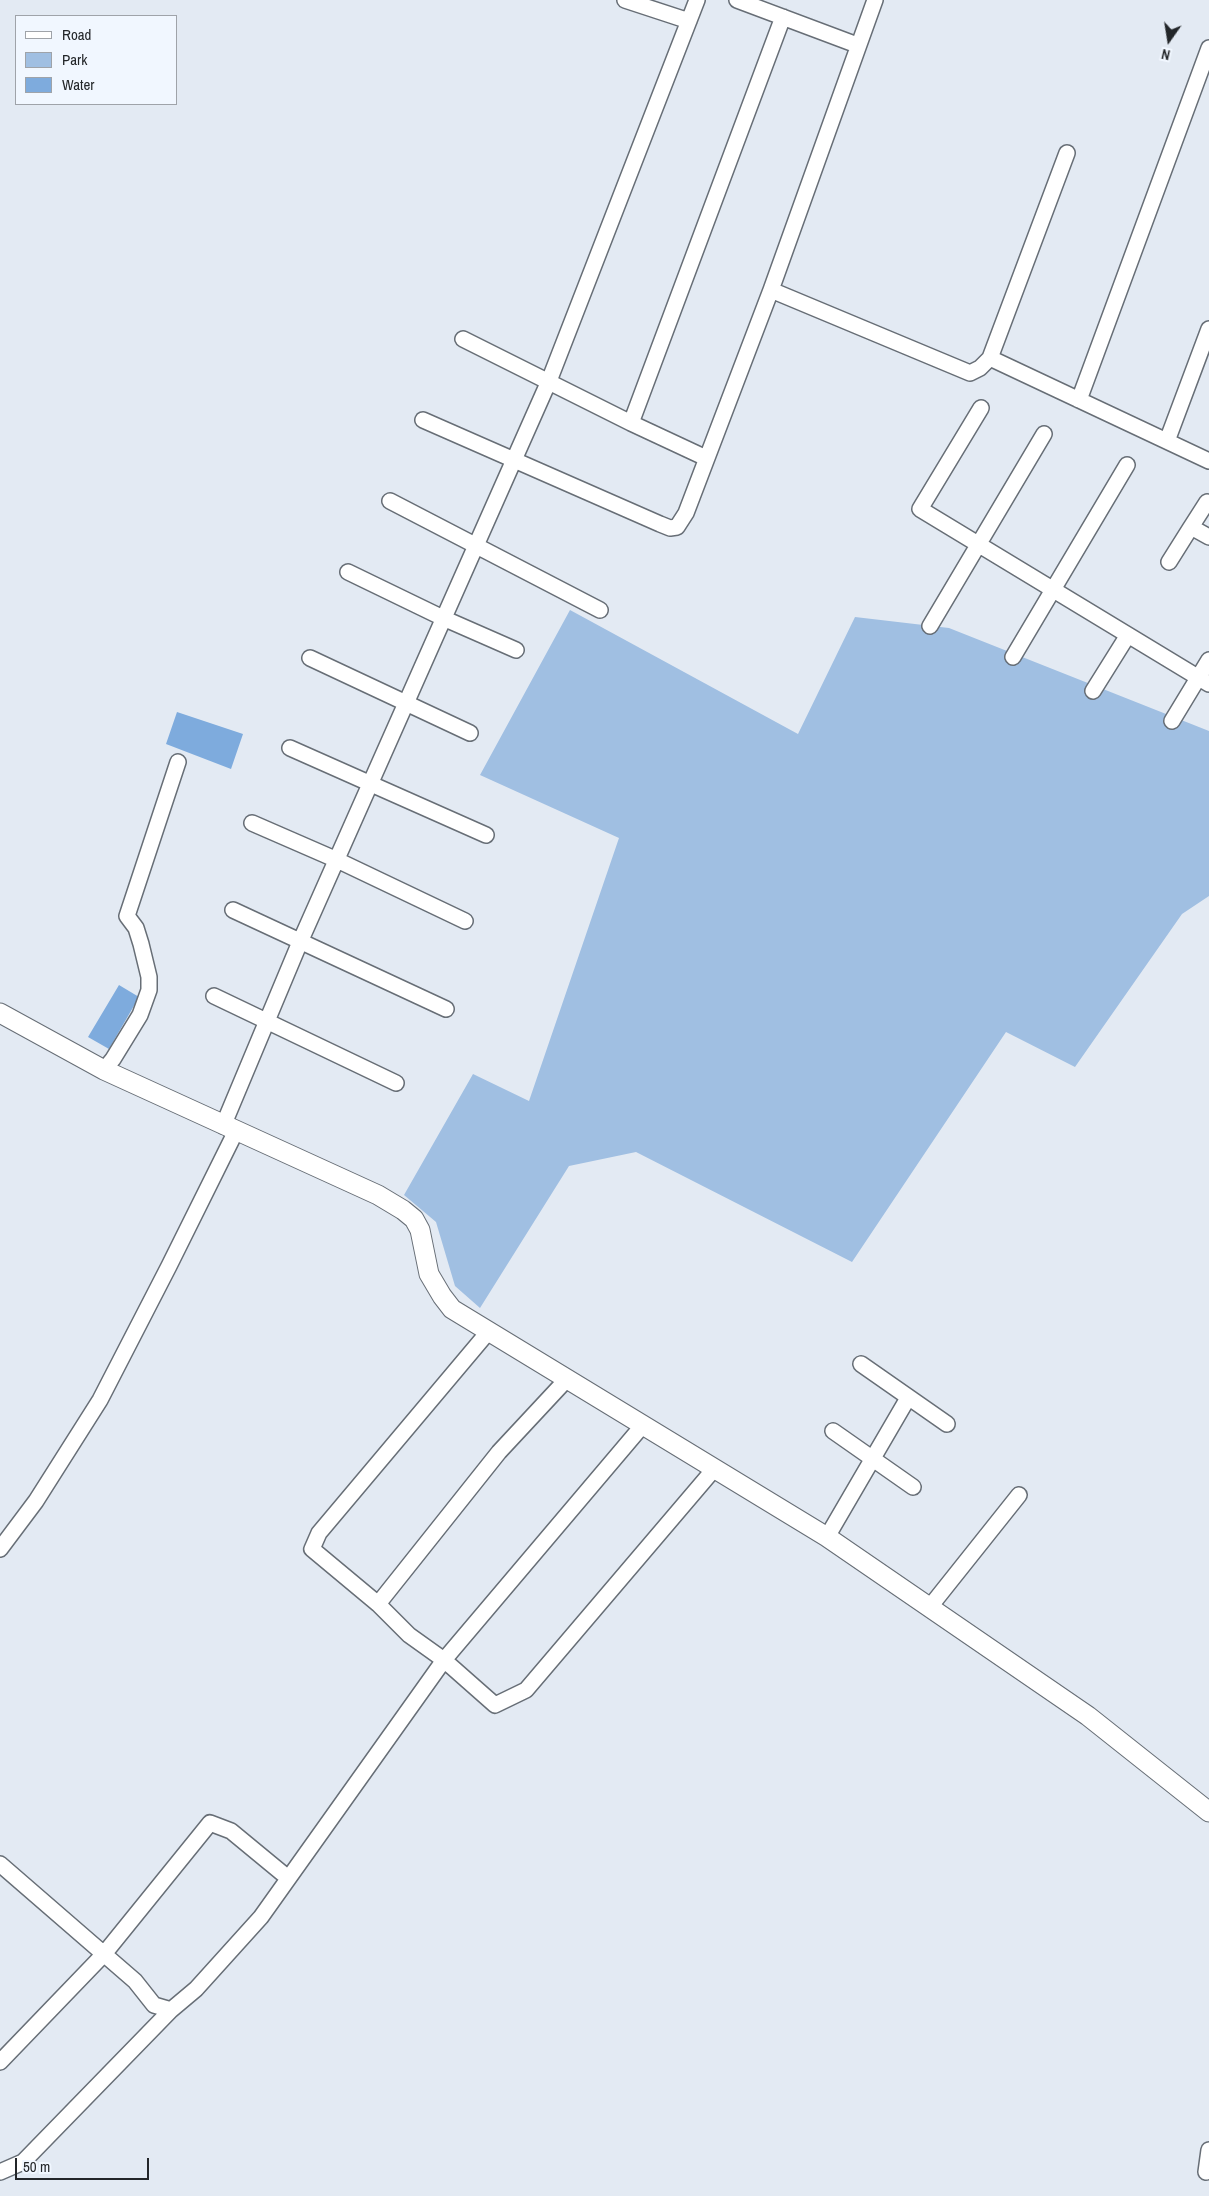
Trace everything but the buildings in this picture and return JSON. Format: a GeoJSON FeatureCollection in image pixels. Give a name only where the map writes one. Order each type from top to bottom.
{"type":"FeatureCollection","features":[{"type":"Feature","properties":{"kind":"street"},"geometry":{"type":"LineString","coordinates":[[625,0],[689,22]]}},
{"type":"Feature","properties":{"kind":"street"},"geometry":{"type":"LineString","coordinates":[[0,1549],[36,1501],[100,1400],[169,1266],[229,1128],[267,1020],[300,942],[549,381],[697,0]]}},
{"type":"Feature","properties":{"kind":"street"},"geometry":{"type":"LineString","coordinates":[[737,0],[857,46]]}},
{"type":"Feature","properties":{"kind":"street"},"geometry":{"type":"LineString","coordinates":[[423,420],[670,528],[677,527],[682,521],[771,290],[875,0]]}},
{"type":"Feature","properties":{"kind":"street"},"geometry":{"type":"LineString","coordinates":[[631,423],[782,17]]}},
{"type":"Feature","properties":{"kind":"street"},"geometry":{"type":"LineString","coordinates":[[1079,400],[1209,48]]}},
{"type":"Feature","properties":{"kind":"street"},"geometry":{"type":"LineString","coordinates":[[771,290],[970,373],[980,368],[990,358],[1067,153]]}},
{"type":"Feature","properties":{"kind":"street"},"geometry":{"type":"LineString","coordinates":[[1167,441],[1209,329]]}},
{"type":"Feature","properties":{"kind":"street"},"geometry":{"type":"LineString","coordinates":[[463,339],[631,423],[706,458]]}},
{"type":"Feature","properties":{"kind":"street"},"geometry":{"type":"LineString","coordinates":[[990,358],[1209,460]]}},
{"type":"Feature","properties":{"kind":"street"},"geometry":{"type":"LineString","coordinates":[[981,408],[920,509],[1204,681]]}},
{"type":"Feature","properties":{"kind":"street"},"geometry":{"type":"LineString","coordinates":[[930,626],[1044,434]]}},
{"type":"Feature","properties":{"kind":"street"},"geometry":{"type":"LineString","coordinates":[[1013,657],[1127,465]]}},
{"type":"Feature","properties":{"kind":"street"},"geometry":{"type":"LineString","coordinates":[[390,500],[600,610]]}},
{"type":"Feature","properties":{"kind":"street"},"geometry":{"type":"LineString","coordinates":[[1169,562],[1207,502]]}},
{"type":"Feature","properties":{"kind":"street"},"geometry":{"type":"LineString","coordinates":[[1191,527],[1209,537]]}},
{"type":"Feature","properties":{"kind":"street"},"geometry":{"type":"LineString","coordinates":[[348,572],[443,618],[516,650]]}},
{"type":"Feature","properties":{"kind":"street"},"geometry":{"type":"LineString","coordinates":[[1093,691],[1128,635]]}},
{"type":"Feature","properties":{"kind":"street"},"geometry":{"type":"LineString","coordinates":[[310,658],[470,733]]}},
{"type":"Feature","properties":{"kind":"street"},"geometry":{"type":"LineString","coordinates":[[1172,721],[1204,681],[1209,660]]}},
{"type":"Feature","properties":{"kind":"street"},"geometry":{"type":"LineString","coordinates":[[290,748],[486,835]]}},
{"type":"Feature","properties":{"kind":"street"},"geometry":{"type":"LineString","coordinates":[[104,1070],[113,1059],[140,1015],[149,990],[149,977],[141,944],[136,928],[127,916],[178,762]]}},
{"type":"Feature","properties":{"kind":"street"},"geometry":{"type":"LineString","coordinates":[[252,822],[465,921]]}},
{"type":"Feature","properties":{"kind":"street"},"geometry":{"type":"LineString","coordinates":[[233,910],[446,1009]]}},
{"type":"Feature","properties":{"kind":"street"},"geometry":{"type":"LineString","coordinates":[[214,996],[396,1083]]}},
{"type":"Feature","properties":{"kind":"street"},"geometry":{"type":"LineString","coordinates":[[2,1019],[104,1070],[378,1195],[403,1210],[414,1220],[420,1230],[429,1274],[452,1309],[827,1537],[1088,1716],[1209,1812]]}},
{"type":"Feature","properties":{"kind":"street"},"geometry":{"type":"LineString","coordinates":[[489,1331],[319,1533],[312,1549],[378,1604],[409,1635],[444,1660],[495,1705],[526,1690],[715,1468]]}},
{"type":"Feature","properties":{"kind":"street"},"geometry":{"type":"LineString","coordinates":[[861,1364],[947,1424]]}},
{"type":"Feature","properties":{"kind":"street"},"geometry":{"type":"LineString","coordinates":[[378,1604],[499,1452],[567,1379]]}},
{"type":"Feature","properties":{"kind":"street"},"geometry":{"type":"LineString","coordinates":[[827,1537],[908,1398]]}},
{"type":"Feature","properties":{"kind":"street"},"geometry":{"type":"LineString","coordinates":[[0,2172],[23,2162],[171,2010],[203,1982],[261,1916],[444,1660],[643,1425]]}},
{"type":"Feature","properties":{"kind":"street"},"geometry":{"type":"LineString","coordinates":[[833,1431],[912,1487]]}},
{"type":"Feature","properties":{"kind":"street"},"geometry":{"type":"LineString","coordinates":[[929,1608],[1019,1495]]}},
{"type":"Feature","properties":{"kind":"street"},"geometry":{"type":"LineString","coordinates":[[0,2062],[104,1954],[210,1824],[231,1831],[288,1878]]}},
{"type":"Feature","properties":{"kind":"street"},"geometry":{"type":"LineString","coordinates":[[0,1864],[135,1981],[154,2005],[171,2010]]}},
{"type":"Feature","properties":{"kind":"street"},"geometry":{"type":"LineString","coordinates":[[1206,2172],[1209,2150]]}},
{"type":"Feature","properties":{"kind":"green space"},"geometry":{"type":"Polygon","coordinates":[[[570,610],[798,734],[855,617],[949,628],[1209,731],[1209,896],[1182,914],[1075,1067],[1006,1032],[852,1262],[636,1152],[569,1166],[480,1308],[455,1286],[436,1222],[404,1195],[473,1074],[529,1101],[619,838],[480,775],[570,610]]]}},
{"type":"Feature","properties":{"kind":"water"},"geometry":{"type":"Polygon","coordinates":[[[177,712],[243,734],[231,769],[166,744],[177,712]]]}},
{"type":"Feature","properties":{"kind":"water"},"geometry":{"type":"Polygon","coordinates":[[[119,985],[139,997],[109,1049],[88,1037],[119,985]]]}}]}
